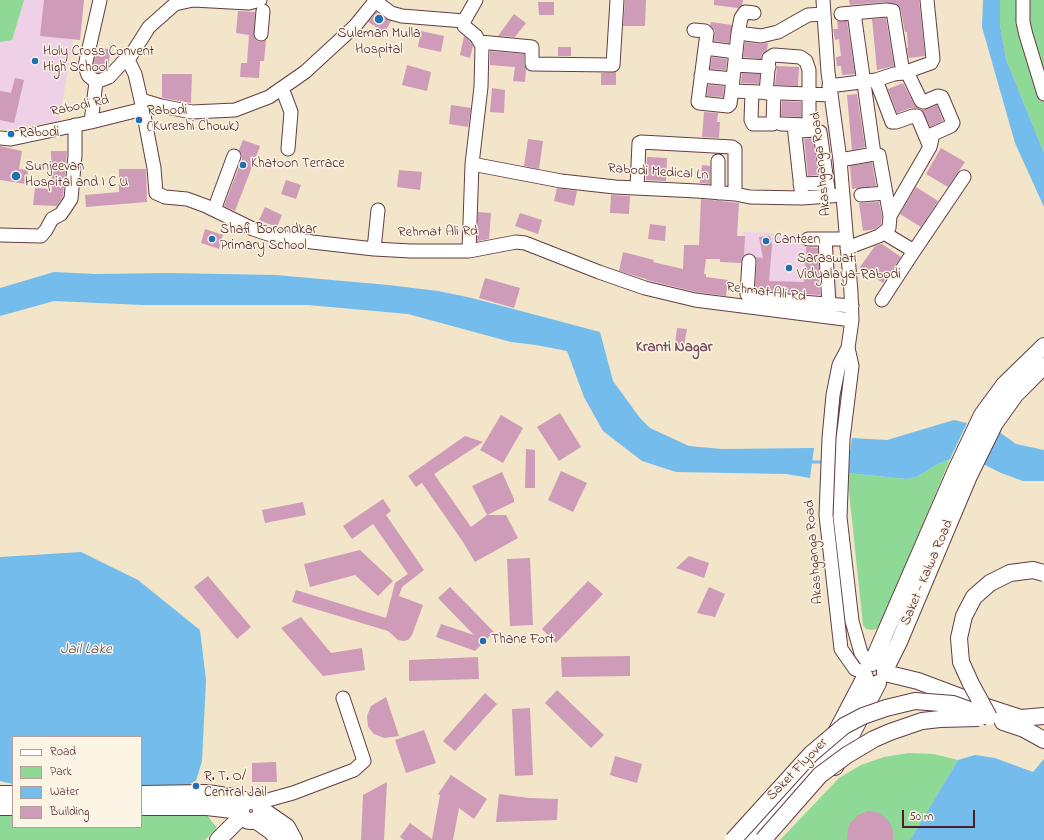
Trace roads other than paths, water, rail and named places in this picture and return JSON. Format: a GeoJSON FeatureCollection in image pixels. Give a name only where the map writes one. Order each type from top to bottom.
{"type":"FeatureCollection","features":[{"type":"Feature","properties":{"kind":"main road"},"geometry":{"type":"LineString","coordinates":[[988,419],[1004,385],[1044,346]]}},
{"type":"Feature","properties":{"kind":"main road"},"geometry":{"type":"LineString","coordinates":[[988,419],[1044,366]]}},
{"type":"Feature","properties":{"kind":"main road","name":"Saket - Kalwa Road"},"geometry":{"type":"LineString","coordinates":[[771,840],[832,771],[874,672],[988,419]]}},
{"type":"Feature","properties":{"kind":"main road"},"geometry":{"type":"LineString","coordinates":[[988,717],[961,662],[959,638],[964,616],[974,597],[990,583],[1010,573],[1033,570],[1044,573]]}},
{"type":"Feature","properties":{"kind":"main road"},"geometry":{"type":"LineString","coordinates":[[874,672],[918,681],[1021,718],[1044,716]]}},
{"type":"Feature","properties":{"kind":"main road","name":"Saket - Kalwa Road"},"geometry":{"type":"LineString","coordinates":[[751,840],[820,763],[874,672]]}},
{"type":"Feature","properties":{"kind":"main road","name":"Saket Flyover"},"geometry":{"type":"LineString","coordinates":[[733,840],[811,754],[844,726],[863,716],[886,708],[915,701],[953,704],[1024,729],[1044,740]]}},
{"type":"Feature","properties":{"kind":"main road","name":"Saket Flyover"},"geometry":{"type":"LineString","coordinates":[[763,840],[820,775],[847,754],[874,739],[922,721],[988,717]]}},
{"type":"Feature","properties":{"kind":"main road"},"geometry":{"type":"LineString","coordinates":[[142,794],[207,793],[233,797],[251,810],[278,840]]}},
{"type":"Feature","properties":{"kind":"main road"},"geometry":{"type":"LineString","coordinates":[[0,794],[12,794]]}},
{"type":"Feature","properties":{"kind":"main road"},"geometry":{"type":"LineString","coordinates":[[0,807],[12,807]]}},
{"type":"Feature","properties":{"kind":"main road"},"geometry":{"type":"LineString","coordinates":[[142,807],[207,807],[251,810],[287,826],[294,840]]}},
{"type":"Feature","properties":{"kind":"main road"},"geometry":{"type":"LineString","coordinates":[[218,840],[251,810]]}},
{"type":"Feature","properties":{"kind":"street"},"geometry":{"type":"LineString","coordinates":[[96,82],[88,74],[85,66],[100,0]]}},
{"type":"Feature","properties":{"kind":"street"},"geometry":{"type":"LineString","coordinates":[[96,82],[109,77],[122,62],[128,60],[149,27],[179,2],[193,0],[249,3],[262,6],[261,34]]}},
{"type":"Feature","properties":{"kind":"street"},"geometry":{"type":"LineString","coordinates":[[128,60],[135,74],[142,104],[192,112],[235,110],[269,97],[305,72],[349,31],[376,0],[392,13],[402,16],[464,21]]}},
{"type":"Feature","properties":{"kind":"street"},"geometry":{"type":"LineString","coordinates":[[469,251],[472,164],[481,87],[482,46],[476,36],[464,26],[464,21],[476,0]]}},
{"type":"Feature","properties":{"kind":"street"},"geometry":{"type":"LineString","coordinates":[[480,42],[532,47],[532,64],[613,66],[617,0]]}},
{"type":"Feature","properties":{"kind":"street","name":"Akashganga Road"},"geometry":{"type":"LineString","coordinates":[[823,0],[830,90],[840,160],[852,306],[852,320],[848,348],[839,365],[833,395],[829,438],[826,515],[841,649],[855,669],[874,672]]}},
{"type":"Feature","properties":{"kind":"street"},"geometry":{"type":"LineString","coordinates":[[733,84],[734,91],[809,95],[905,72],[931,63],[933,59],[927,0]]}},
{"type":"Feature","properties":{"kind":"street"},"geometry":{"type":"LineString","coordinates":[[1023,0],[1023,22],[1044,94]]}},
{"type":"Feature","properties":{"kind":"street"},"geometry":{"type":"LineString","coordinates":[[890,216],[930,147],[933,134],[951,126],[953,123],[942,97],[938,96],[924,102],[921,101],[905,72],[893,11],[886,10],[847,14],[870,81],[892,122],[916,116],[930,147]]}},
{"type":"Feature","properties":{"kind":"street"},"geometry":{"type":"LineString","coordinates":[[694,30],[705,31],[707,33],[698,102],[728,106],[730,104],[733,84],[738,33],[743,14],[745,12],[754,13]]}},
{"type":"Feature","properties":{"kind":"street"},"geometry":{"type":"LineString","coordinates":[[738,33],[760,36],[778,32],[808,15],[824,14]]}},
{"type":"Feature","properties":{"kind":"street"},"geometry":{"type":"LineString","coordinates":[[705,48],[769,67]]}},
{"type":"Feature","properties":{"kind":"street"},"geometry":{"type":"LineString","coordinates":[[752,92],[751,120],[753,124],[773,124],[769,58],[774,55],[800,57],[806,61],[809,70],[809,124],[794,128]]}},
{"type":"Feature","properties":{"kind":"street"},"geometry":{"type":"LineString","coordinates":[[701,76],[733,84]]}},
{"type":"Feature","properties":{"kind":"street"},"geometry":{"type":"LineString","coordinates":[[870,81],[874,154]]}},
{"type":"Feature","properties":{"kind":"street"},"geometry":{"type":"LineString","coordinates":[[91,122],[96,82]]}},
{"type":"Feature","properties":{"kind":"street"},"geometry":{"type":"LineString","coordinates":[[282,88],[291,112],[288,149]]}},
{"type":"Feature","properties":{"kind":"street","name":"Rabodi Rd"},"geometry":{"type":"LineString","coordinates":[[0,138],[11,139],[91,122],[142,104]]}},
{"type":"Feature","properties":{"kind":"street","name":"Rehmat Ali Rd"},"geometry":{"type":"LineString","coordinates":[[142,104],[154,168],[156,193],[165,197],[187,199],[253,229],[274,236],[374,249],[411,251],[469,251],[516,242],[525,243],[599,272],[638,285],[695,300],[852,320]]}},
{"type":"Feature","properties":{"kind":"street"},"geometry":{"type":"LineString","coordinates":[[781,124],[794,128],[816,130],[820,132],[828,190],[800,184]]}},
{"type":"Feature","properties":{"kind":"street"},"geometry":{"type":"LineString","coordinates":[[0,235],[41,236],[52,219],[61,214],[71,199],[75,155],[75,125]]}},
{"type":"Feature","properties":{"kind":"street"},"geometry":{"type":"LineString","coordinates":[[794,128],[802,198]]}},
{"type":"Feature","properties":{"kind":"street"},"geometry":{"type":"LineString","coordinates":[[637,188],[639,143],[702,145],[732,147],[735,149],[735,194]]}},
{"type":"Feature","properties":{"kind":"street"},"geometry":{"type":"LineString","coordinates":[[808,239],[825,239],[847,243],[879,236],[889,228],[890,216],[879,155],[874,154],[840,160]]}},
{"type":"Feature","properties":{"kind":"street"},"geometry":{"type":"LineString","coordinates":[[214,210],[234,156]]}},
{"type":"Feature","properties":{"kind":"street"},"geometry":{"type":"LineString","coordinates":[[718,161],[718,193]]}},
{"type":"Feature","properties":{"kind":"street","name":"Rabodi Medical Ln"},"geometry":{"type":"LineString","coordinates":[[472,164],[561,181],[637,188],[697,186],[718,193],[750,197],[802,198],[828,190],[842,195]]}},
{"type":"Feature","properties":{"kind":"street"},"geometry":{"type":"LineString","coordinates":[[882,300],[964,178]]}},
{"type":"Feature","properties":{"kind":"street"},"geometry":{"type":"LineString","coordinates":[[861,195],[886,193]]}},
{"type":"Feature","properties":{"kind":"street"},"geometry":{"type":"LineString","coordinates":[[374,249],[378,210]]}},
{"type":"Feature","properties":{"kind":"street"},"geometry":{"type":"LineString","coordinates":[[884,233],[914,251]]}},
{"type":"Feature","properties":{"kind":"street"},"geometry":{"type":"LineString","coordinates":[[825,239],[829,304]]}},
{"type":"Feature","properties":{"kind":"street"},"geometry":{"type":"LineString","coordinates":[[749,261],[747,294],[750,298],[852,306]]}},
{"type":"Feature","properties":{"kind":"street","name":"Akashganga Road"},"geometry":{"type":"LineString","coordinates":[[848,348],[852,366],[843,439],[840,478],[840,517],[852,621],[861,653],[874,672]]}},
{"type":"Feature","properties":{"kind":"street"},"geometry":{"type":"LineString","coordinates":[[251,810],[354,770],[364,761],[343,698]]}},
{"type":"Feature","properties":{"kind":"water"},"geometry":{"type":"Polygon","coordinates":[[[983,0],[1000,0],[1000,25],[1006,59],[1044,153],[1044,207],[1015,143],[982,27],[983,0]]]}},
{"type":"Feature","properties":{"kind":"water"},"geometry":{"type":"Polygon","coordinates":[[[54,272],[96,274],[169,273],[276,275],[388,285],[438,291],[472,298],[600,332],[613,381],[640,418],[650,428],[689,446],[722,449],[814,448],[810,478],[786,474],[676,472],[642,461],[603,431],[584,397],[567,351],[511,342],[408,314],[308,305],[143,305],[54,301],[0,316],[0,288],[54,272]]]}},
{"type":"Feature","properties":{"kind":"water"},"geometry":{"type":"Polygon","coordinates":[[[954,420],[967,423],[950,459],[916,477],[907,479],[847,473],[852,438],[887,440],[954,420]]]}},
{"type":"Feature","properties":{"kind":"water"},"geometry":{"type":"Polygon","coordinates":[[[998,431],[1016,444],[1044,450],[1044,481],[1023,481],[1001,473],[981,463],[998,431]]]}},
{"type":"Feature","properties":{"kind":"water","name":"Jail Lake"},"geometry":{"type":"Polygon","coordinates":[[[81,552],[138,580],[200,630],[206,680],[202,761],[196,781],[182,788],[142,788],[142,736],[12,736],[12,784],[0,781],[0,557],[81,552]]]}},
{"type":"Feature","properties":{"kind":"water"},"geometry":{"type":"Polygon","coordinates":[[[975,755],[995,758],[1033,772],[1044,759],[1044,840],[910,840],[958,760],[975,755]]]}},
{"type":"Feature","properties":{"kind":"waterway"},"geometry":{"type":"LineString","coordinates":[[809,462],[825,462]]}},
{"type":"Feature","properties":{"kind":"place","name":"Suleman Mulla Hospital"},"geometry":{"type":"Point","coordinates":[379,19]}},
{"type":"Feature","properties":{"kind":"place","name":"Holy Cross Convent High School"},"geometry":{"type":"Point","coordinates":[35,61]}},
{"type":"Feature","properties":{"kind":"place","name":"Rabodi (Kureshi Chowk)"},"geometry":{"type":"Point","coordinates":[139,120]}},
{"type":"Feature","properties":{"kind":"place","name":"Rabodi"},"geometry":{"type":"Point","coordinates":[11,134]}},
{"type":"Feature","properties":{"kind":"place","name":"Khatoon Terrace"},"geometry":{"type":"Point","coordinates":[243,165]}},
{"type":"Feature","properties":{"kind":"place","name":"Sunjeevan Hospital and I C U"},"geometry":{"type":"Point","coordinates":[16,176]}},
{"type":"Feature","properties":{"kind":"place","name":"Shafi Borondkar Primary School"},"geometry":{"type":"Point","coordinates":[212,239]}},
{"type":"Feature","properties":{"kind":"place","name":"Canteen"},"geometry":{"type":"Point","coordinates":[766,241]}},
{"type":"Feature","properties":{"kind":"place","name":"Saraswati Vidyalaya-Rabodi"},"geometry":{"type":"Point","coordinates":[789,268]}},
{"type":"Feature","properties":{"kind":"place","name":"Thane Fort"},"geometry":{"type":"Point","coordinates":[483,641]}},
{"type":"Feature","properties":{"kind":"place","name":"R. T. O/ Central Jail"},"geometry":{"type":"Point","coordinates":[196,786]}},
{"type":"Feature","properties":{"kind":"district","name":"Kranti Nagar"},"geometry":{"type":"Point","coordinates":[674,349]}}]}
